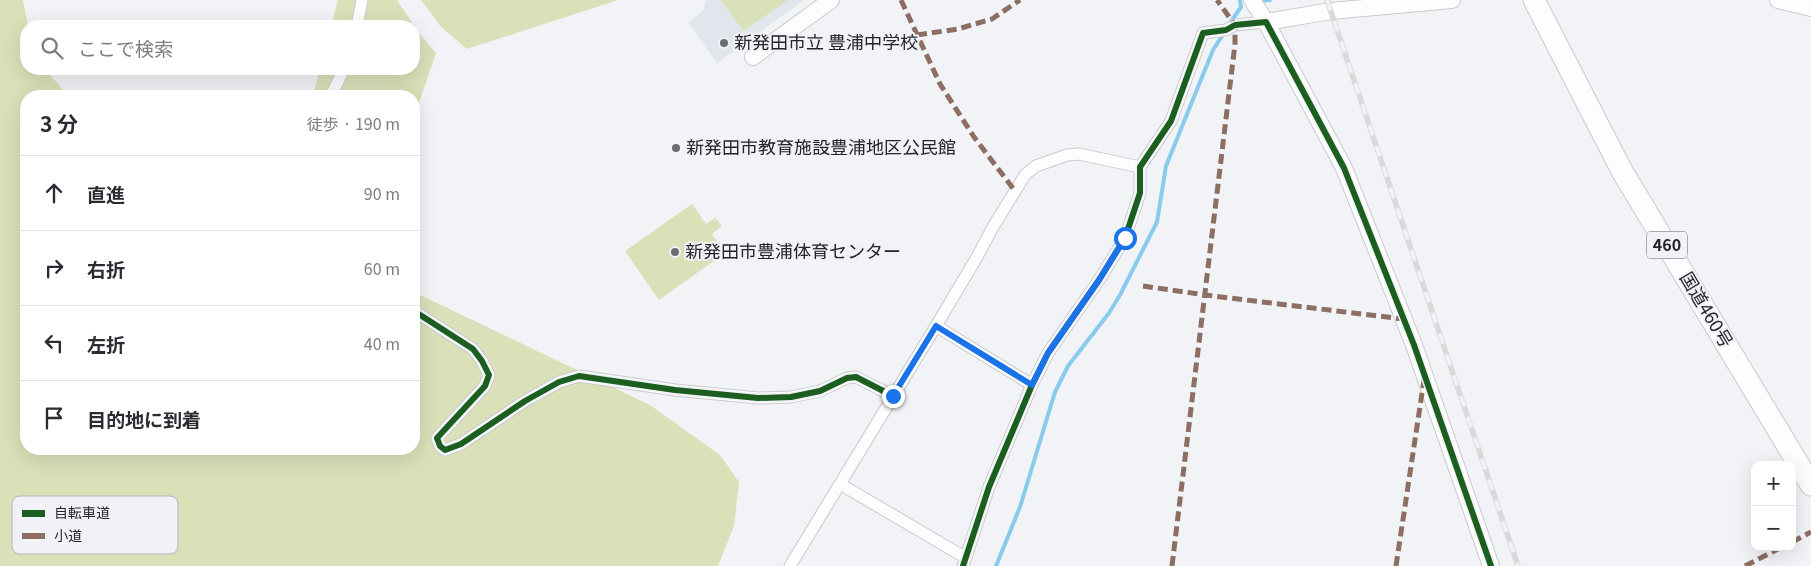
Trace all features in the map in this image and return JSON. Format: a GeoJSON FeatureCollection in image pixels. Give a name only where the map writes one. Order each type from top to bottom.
{"type":"FeatureCollection","features":[{"type":"Feature","properties":{"kind":"highway","name":"国道460号"},"geometry":{"type":"LineString","coordinates":[[1534,0],[1622,171],[1810,483]]}},
{"type":"Feature","properties":{"kind":"street"},"geometry":{"type":"LineString","coordinates":[[358,20],[362,0]]}},
{"type":"Feature","properties":{"kind":"street"},"geometry":{"type":"LineString","coordinates":[[753,56],[831,0]]}},
{"type":"Feature","properties":{"kind":"street"},"geometry":{"type":"LineString","coordinates":[[1252,0],[1266,22],[1344,168],[1414,345],[1491,566]]}},
{"type":"Feature","properties":{"kind":"street"},"geometry":{"type":"LineString","coordinates":[[840,484],[964,562],[989,487],[1032,385],[1048,353],[1099,280],[1125,238],[1140,192],[1140,168],[1171,121],[1203,33],[1226,30],[1235,25],[1266,22],[1331,10],[1452,0]]}},
{"type":"Feature","properties":{"kind":"street"},"geometry":{"type":"LineString","coordinates":[[1778,0],[1811,8]]}},
{"type":"Feature","properties":{"kind":"street"},"geometry":{"type":"LineString","coordinates":[[334,90],[341,75]]}},
{"type":"Feature","properties":{"kind":"street"},"geometry":{"type":"LineString","coordinates":[[790,566],[936,326],[1025,175],[1036,166],[1067,155],[1079,154],[1140,168]]}},
{"type":"Feature","properties":{"kind":"street"},"geometry":{"type":"LineString","coordinates":[[420,315],[474,349],[489,375],[485,386],[437,438],[440,446],[445,450],[461,444],[525,401],[559,382],[579,376],[675,390],[758,398],[791,397],[820,391],[847,378],[856,377],[893,396]]}},
{"type":"Feature","properties":{"kind":"street"},"geometry":{"type":"LineString","coordinates":[[936,326],[1032,385]]}},
{"type":"Feature","properties":{"kind":"shaded area","name":"新発田市立 豊浦中学校"},"geometry":{"type":"Polygon","coordinates":[[[706,0],[804,0],[717,63],[688,22],[702,12],[706,0]]]}},
{"type":"Feature","properties":{"kind":"green space"},"geometry":{"type":"Polygon","coordinates":[[[0,0],[23,0],[27,20],[20,20],[20,75],[50,75],[63,90],[20,90],[20,455],[420,455],[420,295],[650,405],[720,455],[739,482],[734,526],[718,566],[0,566],[0,0]]]}},
{"type":"Feature","properties":{"kind":"green space"},"geometry":{"type":"Polygon","coordinates":[[[338,0],[397,0],[410,20],[333,20],[338,0]]]}},
{"type":"Feature","properties":{"kind":"green space"},"geometry":{"type":"Polygon","coordinates":[[[421,0],[618,0],[467,49],[441,27],[421,0]]]}},
{"type":"Feature","properties":{"kind":"green space"},"geometry":{"type":"Polygon","coordinates":[[[721,0],[788,0],[743,31],[721,0]]]}},
{"type":"Feature","properties":{"kind":"green space"},"geometry":{"type":"Polygon","coordinates":[[[420,34],[436,53],[420,100],[420,90],[315,90],[318,75],[420,75],[420,34]]]}},
{"type":"Feature","properties":{"kind":"green space","name":"新発田市豊浦体育センター"},"geometry":{"type":"Polygon","coordinates":[[[692,204],[706,224],[715,218],[722,226],[712,234],[725,253],[659,300],[625,251],[692,204]]]}},
{"type":"Feature","properties":{"kind":"waterway"},"geometry":{"type":"LineString","coordinates":[[1230,23],[1241,7],[1240,0]]}},
{"type":"Feature","properties":{"kind":"waterway"},"geometry":{"type":"LineString","coordinates":[[1259,1],[1270,0]]}},
{"type":"Feature","properties":{"kind":"waterway"},"geometry":{"type":"LineString","coordinates":[[996,566],[1020,507],[1055,392],[1068,366],[1109,313],[1120,295],[1157,222],[1166,166],[1213,50],[1224,33]]}},
{"type":"Feature","properties":{"kind":"railway"},"geometry":{"type":"LineString","coordinates":[[1327,0],[1518,566]]}},
{"type":"Feature","properties":{"kind":"marked path"},"geometry":{"type":"LineString","coordinates":[[901,0],[940,84],[974,137],[1015,191]]}},
{"type":"Feature","properties":{"kind":"marked path"},"geometry":{"type":"LineString","coordinates":[[917,35],[958,29],[992,19],[1020,0]]}},
{"type":"Feature","properties":{"kind":"marked path"},"geometry":{"type":"LineString","coordinates":[[1172,566],[1235,44],[1235,25],[1217,0]]}},
{"type":"Feature","properties":{"kind":"marked path"},"geometry":{"type":"LineString","coordinates":[[1143,286],[1403,319]]}},
{"type":"Feature","properties":{"kind":"marked path"},"geometry":{"type":"LineString","coordinates":[[1396,566],[1424,380]]}},
{"type":"Feature","properties":{"kind":"marked path"},"geometry":{"type":"LineString","coordinates":[[1796,540],[1811,532]]}},
{"type":"Feature","properties":{"kind":"marked path"},"geometry":{"type":"LineString","coordinates":[[1745,566],[1774,551]]}},
{"type":"Feature","properties":{"kind":"cycle path"},"geometry":{"type":"LineString","coordinates":[[963,566],[989,487],[1032,385],[1048,353],[1099,280],[1125,238],[1140,193],[1140,167],[1171,121],[1203,33],[1226,30],[1235,25],[1266,22],[1344,168],[1414,345],[1491,566]]}},
{"type":"Feature","properties":{"kind":"cycle path"},"geometry":{"type":"LineString","coordinates":[[420,315],[473,349],[489,375],[485,386],[437,438],[440,446],[445,450],[461,444],[525,401],[559,382],[579,376],[675,390],[758,398],[791,397],[820,391],[847,378],[856,377],[893,396]]}},
{"type":"Feature","properties":{"kind":"place","name":"新発田市立 豊浦中学校"},"geometry":{"type":"Point","coordinates":[724,43]}},
{"type":"Feature","properties":{"kind":"place","name":"新発田市教育施設豊浦地区公民館"},"geometry":{"type":"Point","coordinates":[676,148]}},
{"type":"Feature","properties":{"kind":"place","name":"新発田市豊浦体育センター"},"geometry":{"type":"Point","coordinates":[675,252]}},
{"type":"Feature","properties":{"kind":"route"},"geometry":{"type":"LineString","coordinates":[[893,396],[936,326],[1032,385],[1048,353],[1099,280],[1125,238]]}}]}
